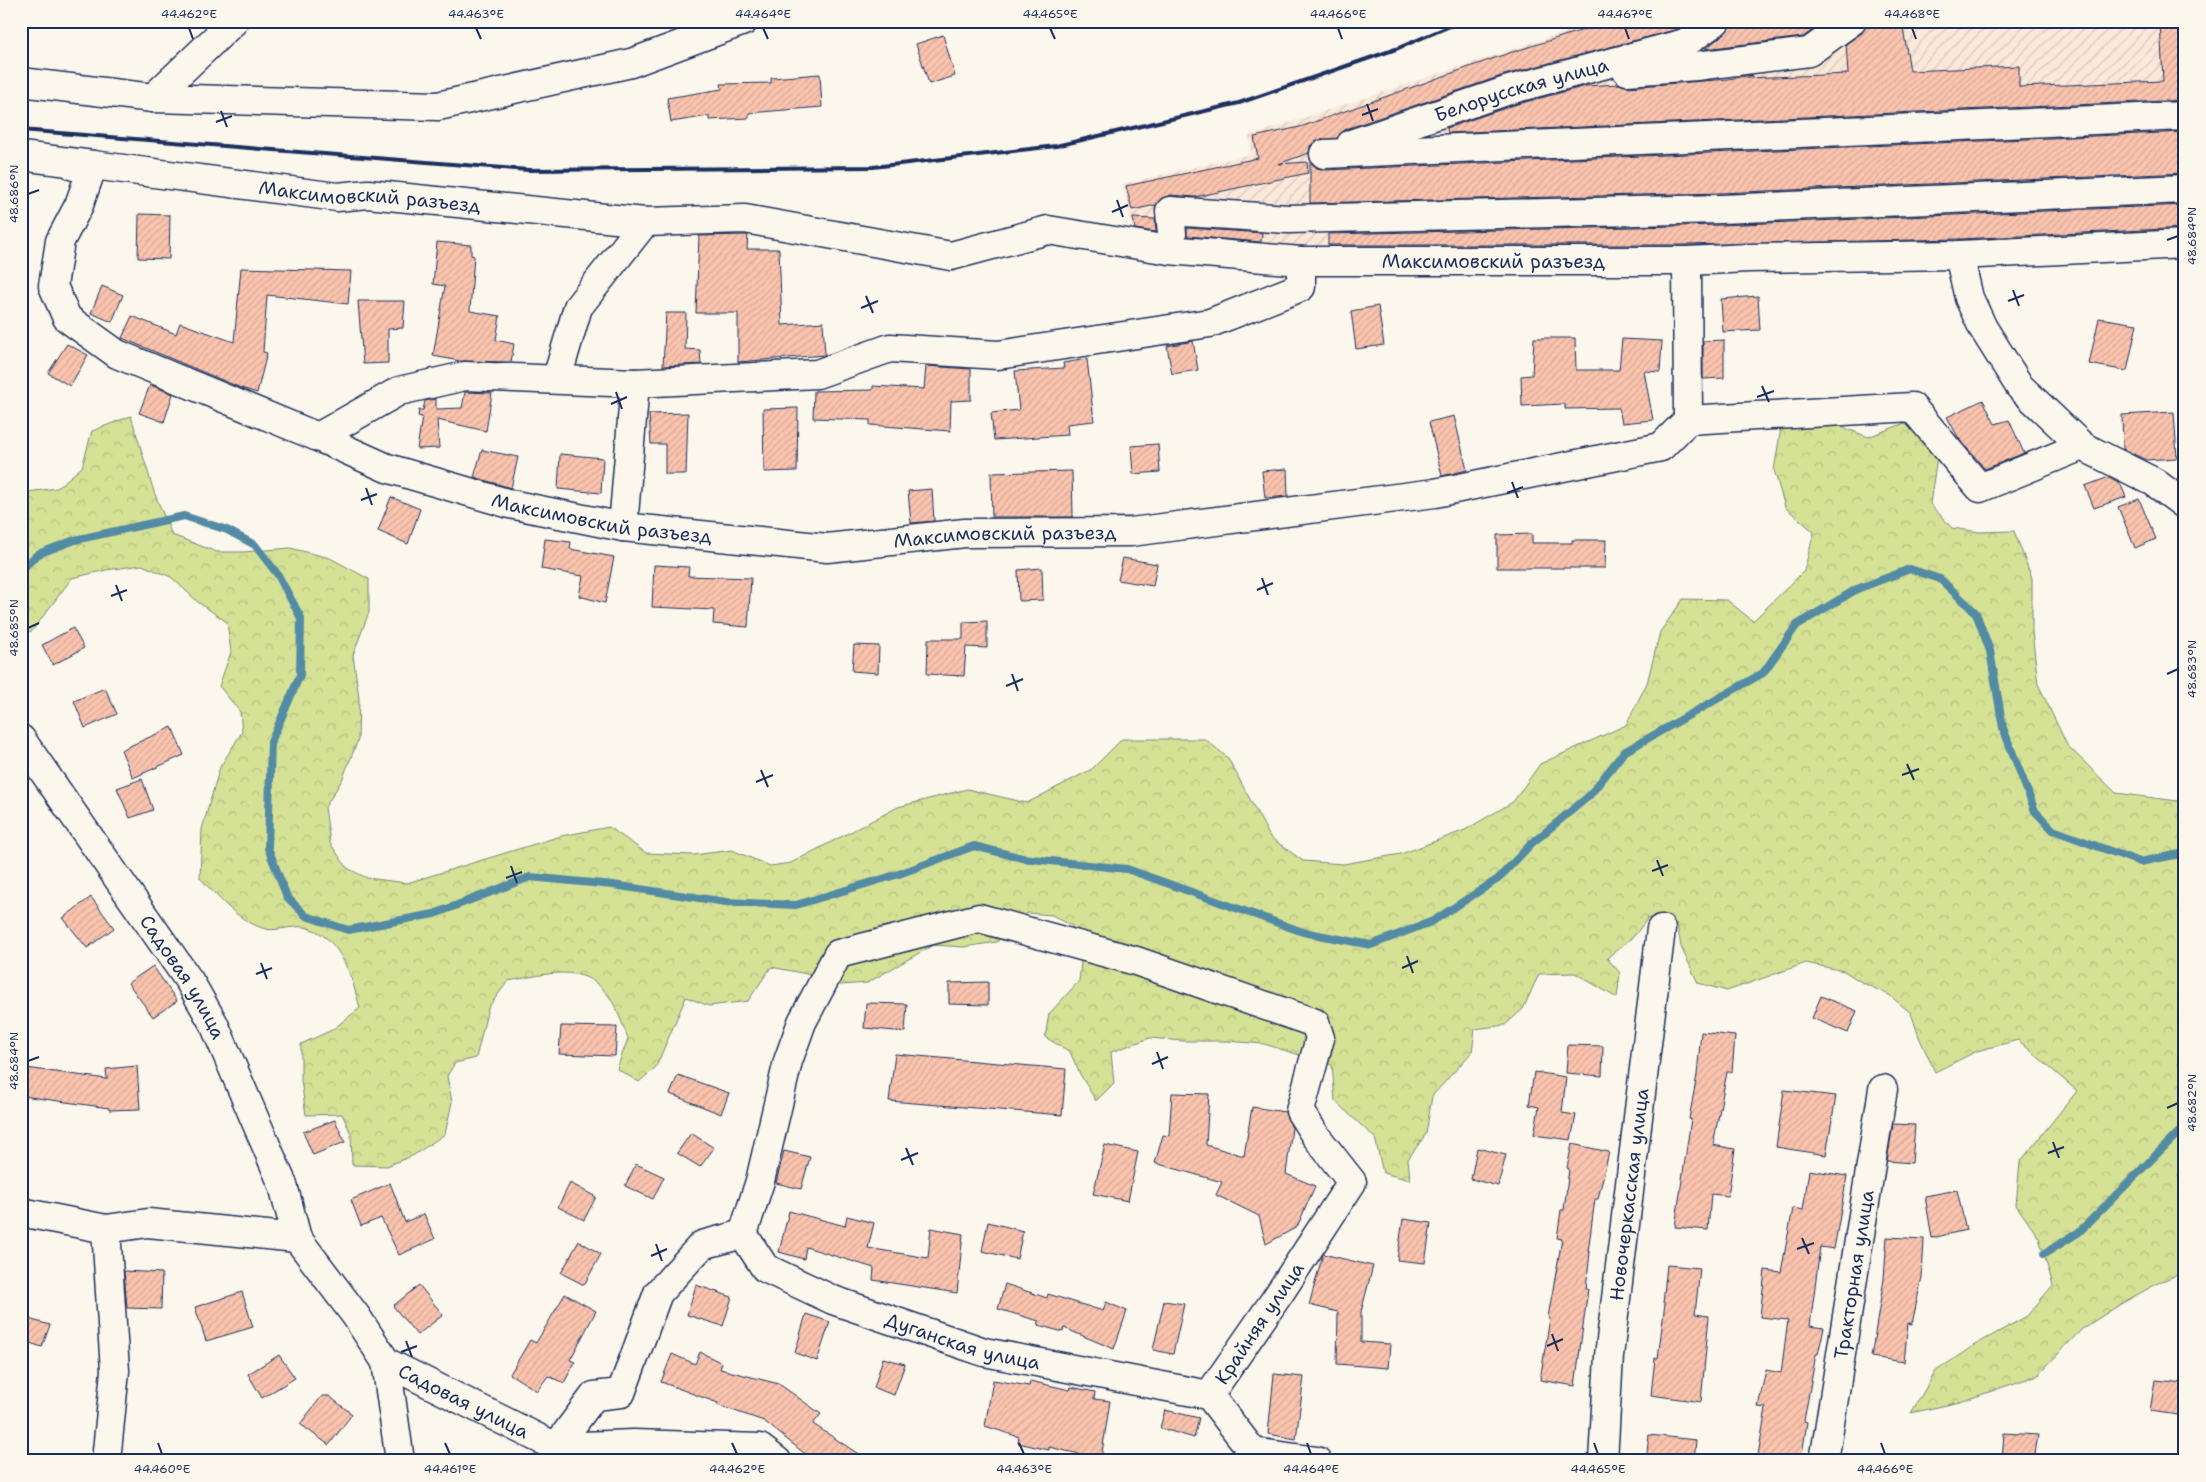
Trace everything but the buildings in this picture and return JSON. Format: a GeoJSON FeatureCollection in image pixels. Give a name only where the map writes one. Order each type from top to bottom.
{"type":"FeatureCollection","features":[{"type":"Feature","properties":{"kind":"street"},"geometry":{"type":"LineString","coordinates":[[153,98],[234,21]]}},
{"type":"Feature","properties":{"kind":"street"},"geometry":{"type":"LineString","coordinates":[[21,82],[153,98],[438,106],[631,64],[744,21]]}},
{"type":"Feature","properties":{"kind":"street","name":"Белорусская улица"},"geometry":{"type":"LineString","coordinates":[[1716,21],[1685,43],[1509,90],[1324,154],[2185,116]]}},
{"type":"Feature","properties":{"kind":"street"},"geometry":{"type":"LineString","coordinates":[[1568,74],[1696,66],[1809,52],[1852,21]]}},
{"type":"Feature","properties":{"kind":"street","name":"Максимовский разъезд"},"geometry":{"type":"LineString","coordinates":[[21,156],[337,197],[368,194],[645,222],[745,219],[951,256],[1048,230],[1169,250],[1301,261],[1687,262],[1748,258],[1960,255],[2185,244]]}},
{"type":"Feature","properties":{"kind":"street"},"geometry":{"type":"LineString","coordinates":[[21,171],[25,169],[93,165]]}},
{"type":"Feature","properties":{"kind":"street","name":"Максимовский разъезд"},"geometry":{"type":"LineString","coordinates":[[93,165],[79,205],[60,241],[52,286],[67,318],[117,354],[318,437],[387,468],[510,504],[623,528],[827,548],[965,533],[1131,532],[1435,493],[1661,447],[1688,420]]}},
{"type":"Feature","properties":{"kind":"street"},"geometry":{"type":"LineString","coordinates":[[1172,234],[1170,211],[1298,219],[1720,209],[2185,189]]}},
{"type":"Feature","properties":{"kind":"street"},"geometry":{"type":"LineString","coordinates":[[557,378],[578,307],[645,222]]}},
{"type":"Feature","properties":{"kind":"street"},"geometry":{"type":"LineString","coordinates":[[1960,255],[1969,298],[1983,328],[2020,387],[2082,446],[2154,482],[2185,505]]}},
{"type":"Feature","properties":{"kind":"street"},"geometry":{"type":"LineString","coordinates":[[318,437],[400,391],[465,376],[557,378],[635,383],[817,374],[890,348],[998,355],[1210,323],[1301,286],[1301,261]]}},
{"type":"Feature","properties":{"kind":"street"},"geometry":{"type":"LineString","coordinates":[[1687,262],[1688,420],[1912,408],[1980,488],[2082,446]]}},
{"type":"Feature","properties":{"kind":"street"},"geometry":{"type":"LineString","coordinates":[[623,528],[635,383]]}},
{"type":"Feature","properties":{"kind":"street","name":"Садовая улица"},"geometry":{"type":"LineString","coordinates":[[21,739],[190,982],[214,1024],[283,1185],[298,1238],[356,1316],[386,1362],[556,1447],[629,1452],[760,1448],[777,1461]]}},
{"type":"Feature","properties":{"kind":"street","name":"Крайняя улица"},"geometry":{"type":"LineString","coordinates":[[743,1234],[760,1181],[780,1089],[802,1022],[838,954],[978,918],[1136,961],[1315,1023],[1320,1038],[1300,1111],[1315,1135],[1352,1182],[1279,1294],[1209,1395],[1250,1457]]}},
{"type":"Feature","properties":{"kind":"street","name":"Новочеркасская улица"},"geometry":{"type":"LineString","coordinates":[[1603,1461],[1609,1356],[1661,929]]}},
{"type":"Feature","properties":{"kind":"street","name":"Тракторная улица"},"geometry":{"type":"LineString","coordinates":[[1824,1461],[1883,1089]]}},
{"type":"Feature","properties":{"kind":"street"},"geometry":{"type":"LineString","coordinates":[[21,1212],[106,1229],[148,1223],[298,1238]]}},
{"type":"Feature","properties":{"kind":"street"},"geometry":{"type":"LineString","coordinates":[[106,1229],[115,1371],[106,1461]]}},
{"type":"Feature","properties":{"kind":"street"},"geometry":{"type":"LineString","coordinates":[[556,1447],[594,1396],[621,1393],[658,1293],[702,1245],[743,1234]]}},
{"type":"Feature","properties":{"kind":"street","name":"Дуганская улица"},"geometry":{"type":"LineString","coordinates":[[743,1234],[765,1268],[833,1300],[984,1352],[1209,1395]]}},
{"type":"Feature","properties":{"kind":"street"},"geometry":{"type":"LineString","coordinates":[[386,1362],[400,1461]]}},
{"type":"Feature","properties":{"kind":"street"},"geometry":{"type":"LineString","coordinates":[[1250,1457],[1317,1461]]}},
{"type":"Feature","properties":{"kind":"shaded area"},"geometry":{"type":"Polygon","coordinates":[[[1599,21],[2185,21],[2185,235],[1708,251],[1333,258],[1135,240],[1123,184],[1251,154],[1249,136],[1599,21]]]}},
{"type":"Feature","properties":{"kind":"green space"},"geometry":{"type":"Polygon","coordinates":[[[131,416],[154,492],[172,535],[217,552],[290,548],[330,558],[369,579],[369,612],[353,655],[359,698],[358,740],[342,780],[325,807],[330,843],[347,868],[367,878],[407,883],[561,836],[609,827],[646,853],[694,855],[732,850],[770,866],[791,863],[898,807],[967,789],[1027,803],[1092,769],[1122,739],[1205,739],[1228,758],[1270,837],[1303,861],[1343,864],[1401,854],[1465,830],[1513,802],[1540,764],[1626,725],[1647,683],[1660,632],[1683,599],[1727,600],[1753,621],[1804,571],[1814,532],[1785,507],[1774,470],[1781,428],[1838,425],[1868,437],[1918,418],[1937,457],[1930,504],[1952,528],[1979,532],[2014,531],[2032,578],[2032,632],[2038,684],[2067,745],[2116,793],[2185,802],[2185,1272],[2162,1281],[2124,1302],[2082,1329],[2038,1375],[1960,1402],[1911,1413],[1936,1371],[1973,1346],[2027,1316],[2053,1285],[2039,1238],[2016,1205],[2020,1162],[2077,1091],[2018,1040],[1977,1051],[1935,1072],[1919,1037],[1911,1013],[1889,995],[1861,982],[1844,971],[1806,963],[1727,991],[1698,983],[1681,947],[1677,924],[1648,918],[1635,935],[1607,958],[1620,973],[1617,998],[1575,973],[1539,974],[1523,1009],[1505,1025],[1475,1029],[1472,1052],[1432,1096],[1426,1134],[1408,1159],[1410,1180],[1383,1173],[1375,1138],[1335,1101],[1332,1065],[1264,1044],[1150,1038],[1111,1052],[1114,1083],[1096,1101],[1070,1052],[1045,1037],[1049,1014],[1079,981],[1081,962],[1072,926],[1052,915],[1027,913],[997,942],[964,947],[933,945],[867,983],[827,986],[807,974],[771,967],[748,1001],[709,1006],[686,997],[656,1067],[639,1082],[617,1069],[628,1038],[614,1005],[598,984],[575,974],[562,973],[508,981],[488,1008],[476,1058],[455,1063],[447,1076],[452,1102],[445,1134],[414,1155],[387,1166],[352,1165],[351,1134],[342,1114],[306,1115],[301,1080],[301,1044],[332,1030],[360,1008],[353,984],[342,959],[327,938],[316,931],[304,927],[267,929],[244,919],[228,907],[200,878],[202,829],[220,767],[242,732],[240,712],[219,686],[231,652],[227,622],[199,603],[171,577],[142,565],[106,570],[72,578],[32,631],[21,633],[21,493],[57,488],[82,467],[92,431],[131,416]]]}},
{"type":"Feature","properties":{"kind":"waterway"},"geometry":{"type":"LineString","coordinates":[[21,570],[38,554],[75,540],[184,516],[227,530],[255,545],[278,575],[301,618],[300,675],[271,742],[268,848],[287,897],[306,916],[348,930],[434,914],[530,877],[613,885],[726,902],[796,905],[899,874],[974,846],[1022,858],[1127,869],[1303,932],[1371,945],[1433,921],[1498,879],[1531,844],[1589,796],[1624,752],[1763,673],[1797,625],[1857,589],[1910,569],[1940,579],[1976,613],[1990,651],[2003,728],[2035,811],[2053,830],[2140,862],[2185,853]]}},
{"type":"Feature","properties":{"kind":"waterway"},"geometry":{"type":"LineString","coordinates":[[2044,1254],[2079,1232],[2185,1126]]}},
{"type":"Feature","properties":{"kind":"railway"},"geometry":{"type":"LineString","coordinates":[[21,130],[528,170],[873,167],[1056,146],[1239,103],[1396,49],[1462,21]]}}]}
